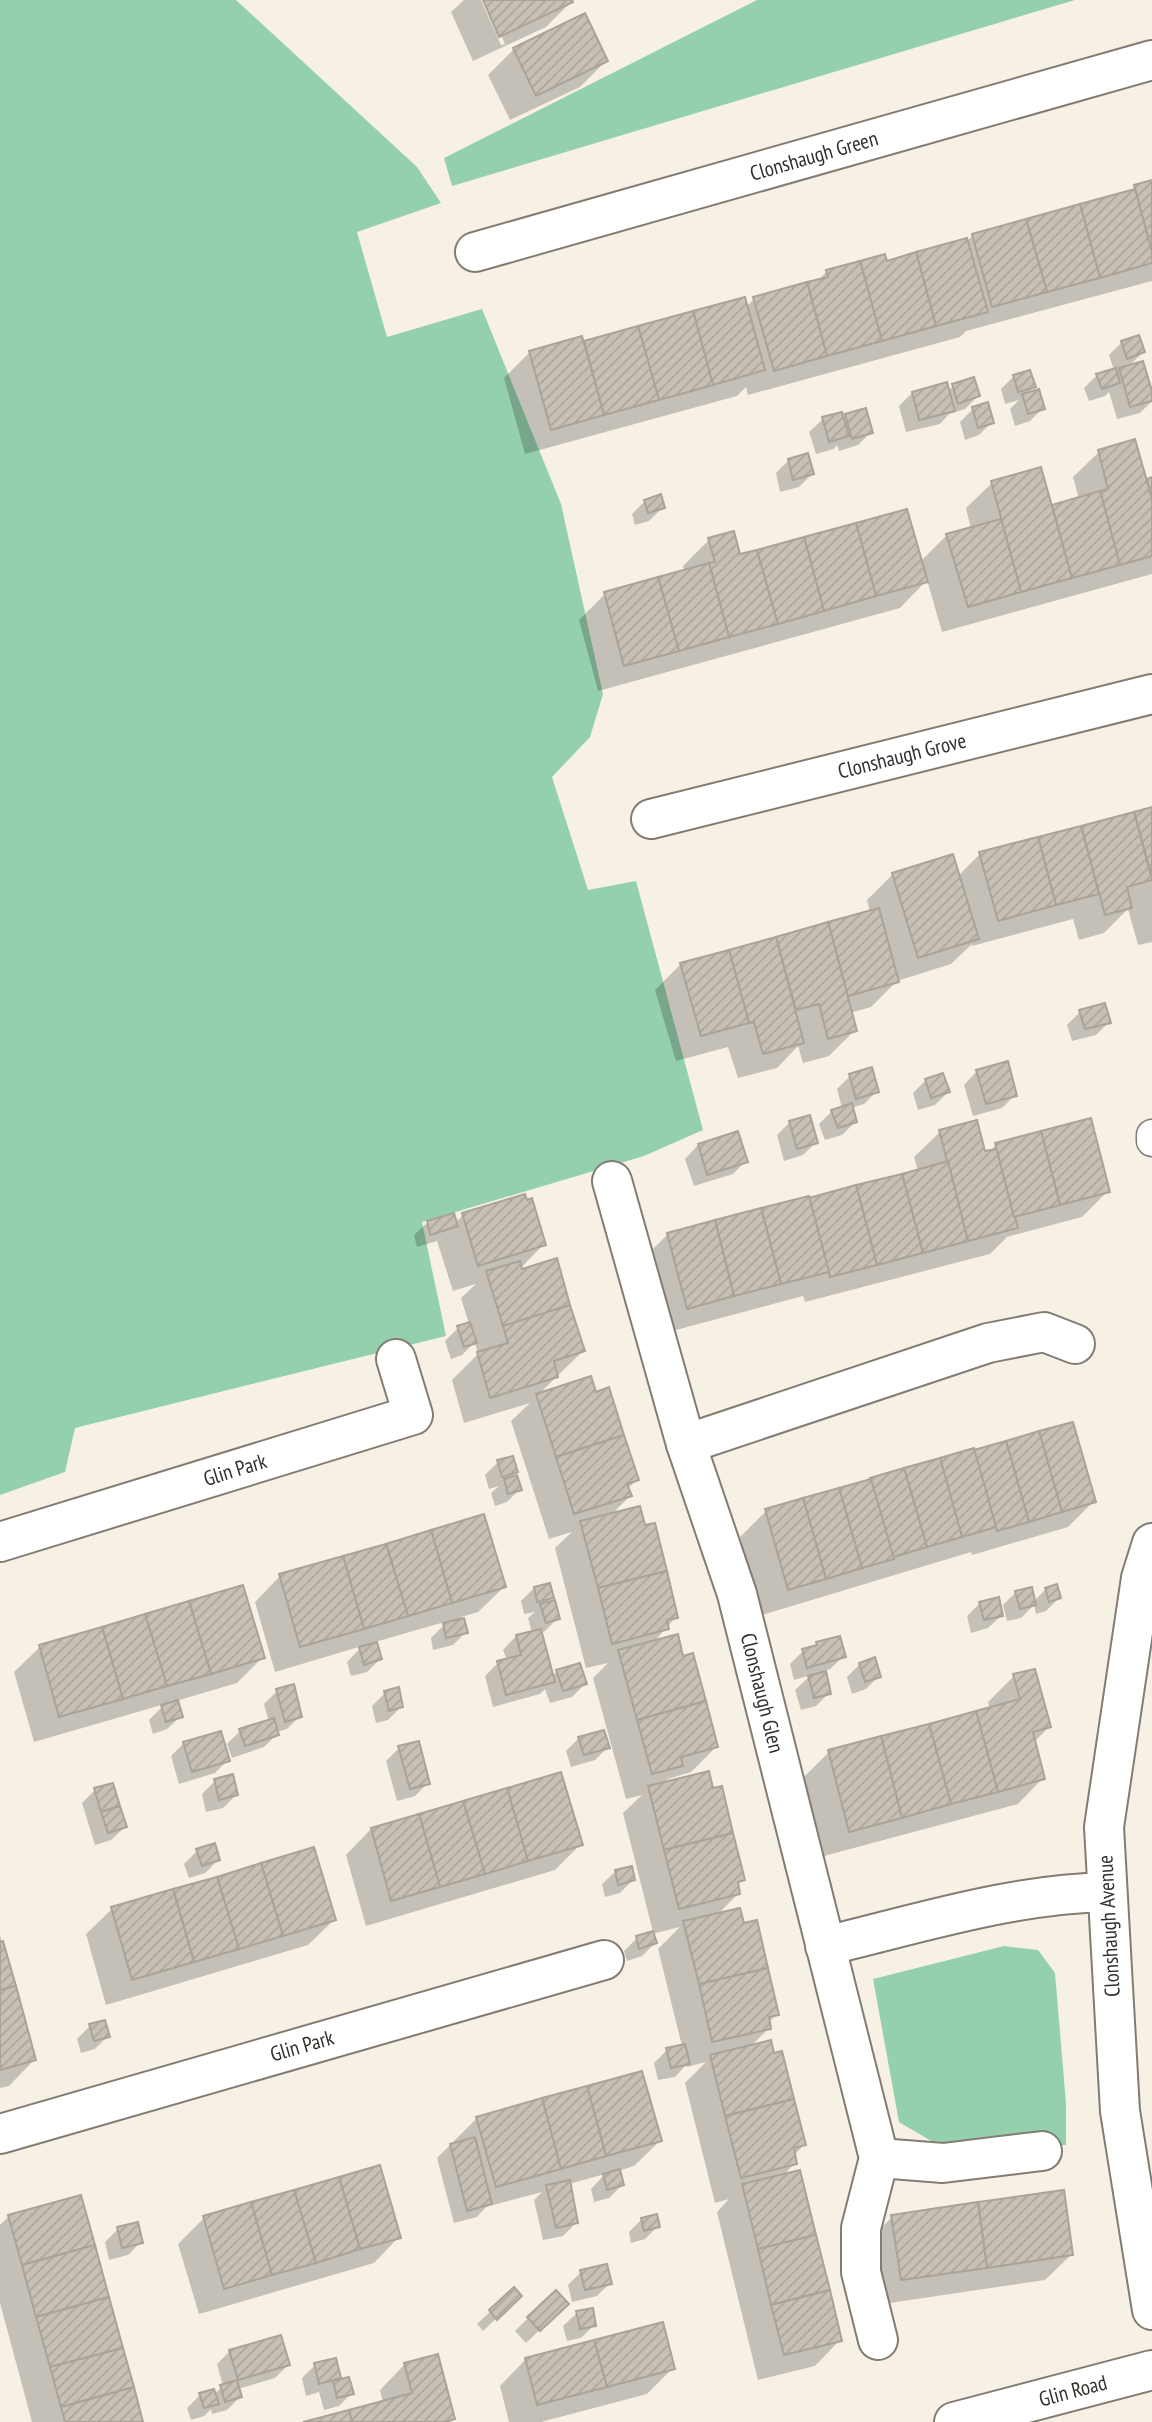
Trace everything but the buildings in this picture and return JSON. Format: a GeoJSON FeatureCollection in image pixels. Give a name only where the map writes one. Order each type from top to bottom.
{"type":"FeatureCollection","features":[{"type":"Feature","properties":{"kind":"street","name":"Clonshaugh Green"},"geometry":{"type":"LineString","coordinates":[[475,252],[1152,60]]}},
{"type":"Feature","properties":{"kind":"street","name":"Clonshaugh Grove"},"geometry":{"type":"LineString","coordinates":[[652,819],[1152,694]]}},
{"type":"Feature","properties":{"kind":"street","name":"Clonshaugh Glen"},"geometry":{"type":"LineString","coordinates":[[612,1181],[686,1444],[737,1594],[879,2158],[861,2228],[861,2272],[878,2340]]}},
{"type":"Feature","properties":{"kind":"street"},"geometry":{"type":"LineString","coordinates":[[686,1444],[988,1343],[1044,1332],[1075,1344]]}},
{"type":"Feature","properties":{"kind":"street","name":"Glin Park"},"geometry":{"type":"LineString","coordinates":[[0,1542],[413,1415],[396,1359]]}},
{"type":"Feature","properties":{"kind":"street","name":"Clonshaugh Avenue"},"geometry":{"type":"LineString","coordinates":[[1152,1543],[1141,1578],[1104,1827],[1120,2111],[1152,2310]]}},
{"type":"Feature","properties":{"kind":"street"},"geometry":{"type":"LineString","coordinates":[[825,1947],[990,1906],[1065,1892],[1107,1892]]}},
{"type":"Feature","properties":{"kind":"street","name":"Glin Park"},"geometry":{"type":"LineString","coordinates":[[0,2134],[604,1960]]}},
{"type":"Feature","properties":{"kind":"street"},"geometry":{"type":"LineString","coordinates":[[879,2158],[943,2163],[1042,2151]]}},
{"type":"Feature","properties":{"kind":"street","name":"Glin Road"},"geometry":{"type":"LineString","coordinates":[[954,2422],[1152,2370]]}},
{"type":"Feature","properties":{"kind":"lane"},"geometry":{"type":"LineString","coordinates":[[1152,1135],[1152,1141]]}},
{"type":"Feature","properties":{"kind":"green space"},"geometry":{"type":"Polygon","coordinates":[[[0,0],[236,0],[417,167],[441,203],[357,232],[387,337],[482,309],[561,504],[603,694],[590,737],[552,777],[588,890],[636,881],[703,1130],[644,1156],[422,1222],[446,1336],[75,1428],[65,1472],[0,1495],[0,0]]]}},
{"type":"Feature","properties":{"kind":"green space"},"geometry":{"type":"Polygon","coordinates":[[[757,0],[1075,0],[452,186],[444,158],[757,0]]]}},
{"type":"Feature","properties":{"kind":"green space"},"geometry":{"type":"Polygon","coordinates":[[[1004,1946],[1038,1950],[1055,1973],[1066,2103],[1066,2145],[943,2148],[899,2122],[873,1979],[1004,1946]]]}}]}
